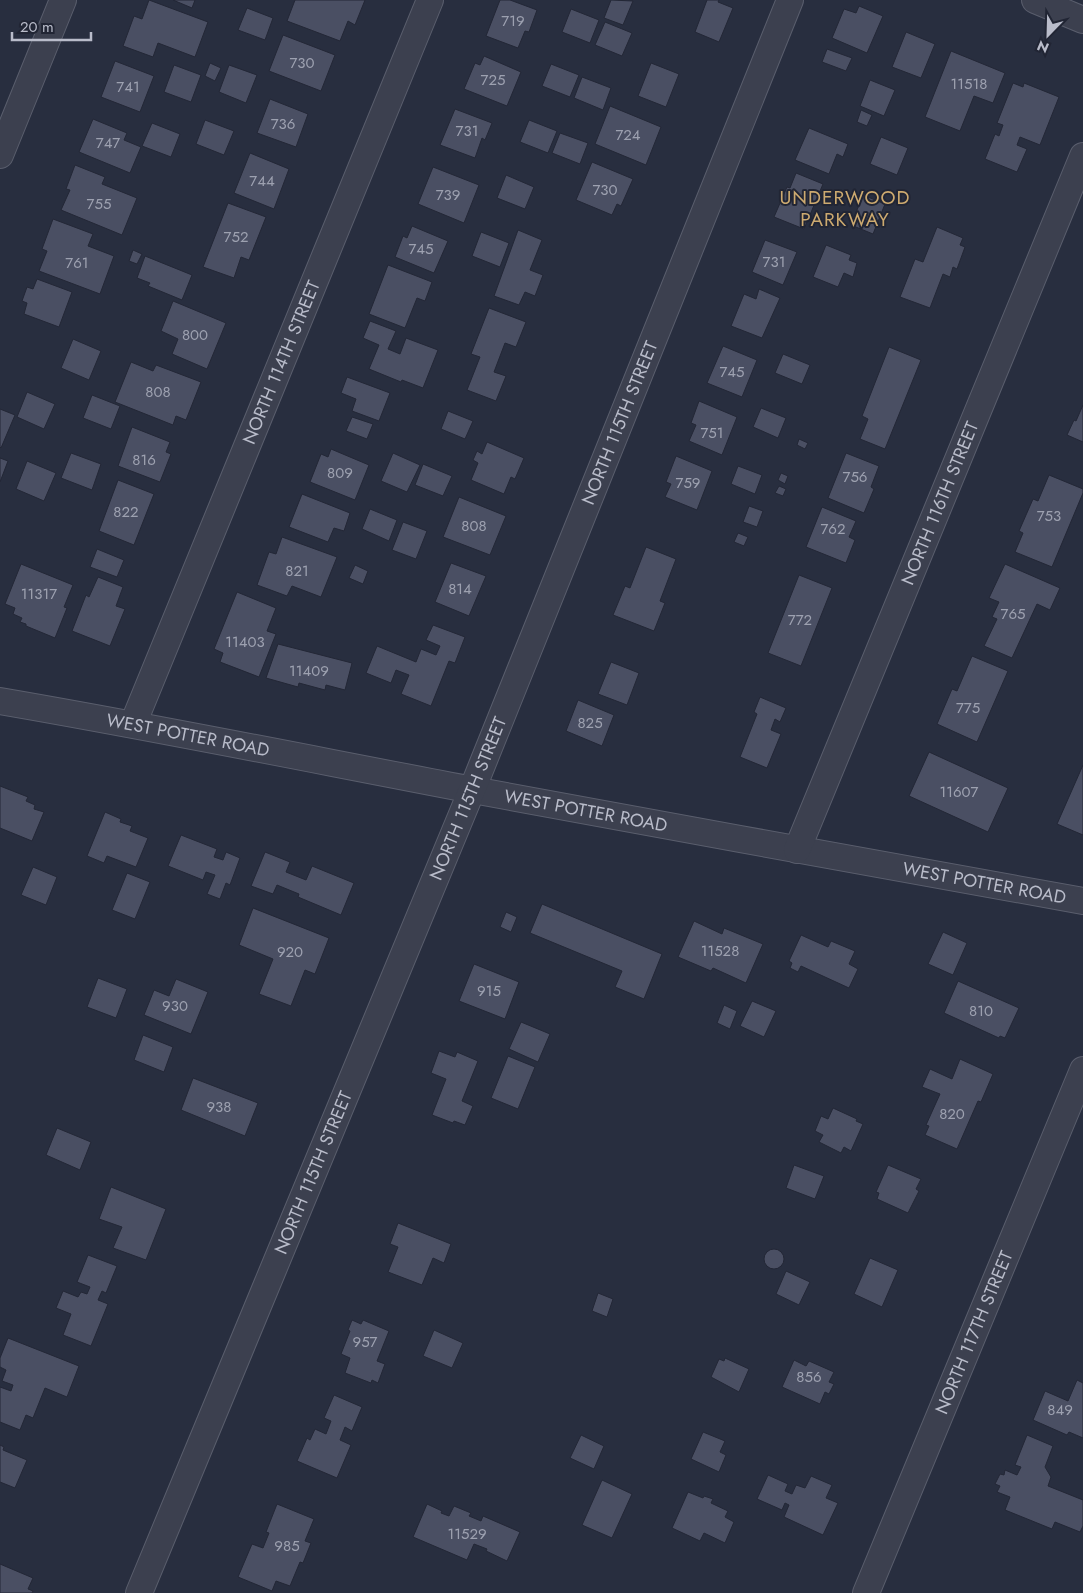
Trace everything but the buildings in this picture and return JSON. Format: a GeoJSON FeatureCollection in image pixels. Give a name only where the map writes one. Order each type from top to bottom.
{"type":"FeatureCollection","features":[{"type":"Feature","properties":{"kind":"street"},"geometry":{"type":"LineString","coordinates":[[0,155],[63,0]]}},
{"type":"Feature","properties":{"kind":"street","name":"NORTH 114TH STREET"},"geometry":{"type":"LineString","coordinates":[[133,724],[430,0]]}},
{"type":"Feature","properties":{"kind":"street","name":"NORTH 115TH STREET"},"geometry":{"type":"LineString","coordinates":[[139,1593],[472,790],[790,0]]}},
{"type":"Feature","properties":{"kind":"street"},"geometry":{"type":"LineString","coordinates":[[1035,0],[1083,20]]}},
{"type":"Feature","properties":{"kind":"street","name":"NORTH 116TH STREET"},"geometry":{"type":"LineString","coordinates":[[797,850],[1083,156]]}},
{"type":"Feature","properties":{"kind":"street","name":"WEST POTTER ROAD"},"geometry":{"type":"LineString","coordinates":[[0,701],[133,724],[472,790],[1083,901]]}},
{"type":"Feature","properties":{"kind":"street","name":"NORTH 117TH STREET"},"geometry":{"type":"LineString","coordinates":[[866,1593],[1083,1070]]}},
{"type":"Feature","properties":{"kind":"district","name":"UNDERWOOD PARKWAY"},"geometry":{"type":"Point","coordinates":[845,208]}}]}
